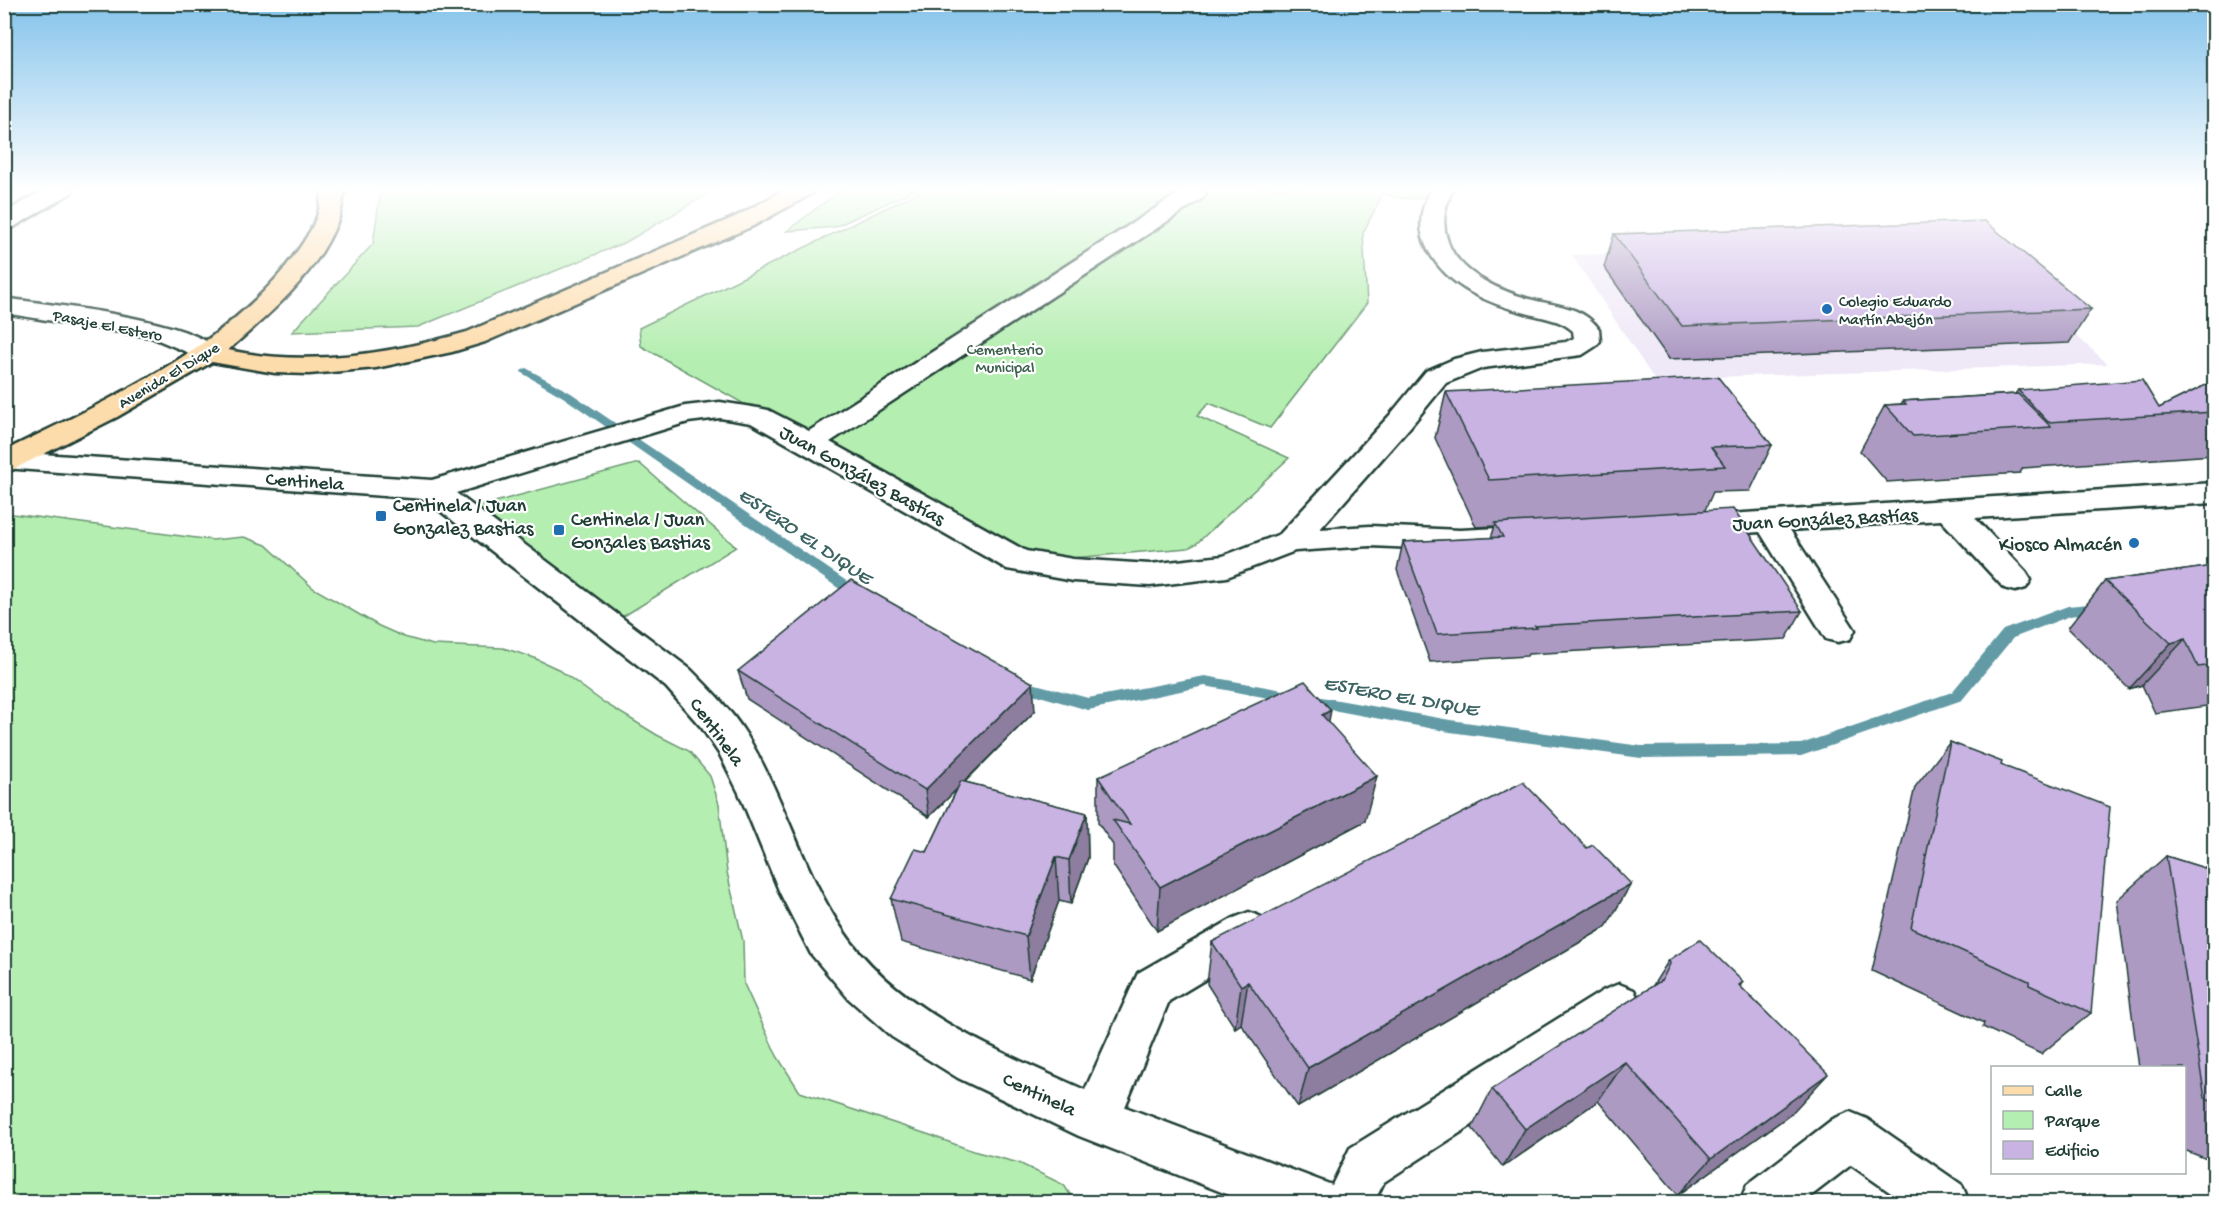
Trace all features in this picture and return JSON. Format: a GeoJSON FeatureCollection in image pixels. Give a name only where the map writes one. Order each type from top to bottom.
{"type":"FeatureCollection","features":[{"type":"Feature","properties":{"kind":"main road","name":"Avenida El Dique"},"geometry":{"type":"LineString","coordinates":[[8,462],[107,411],[208,353],[260,309],[296,272],[315,244]]}},
{"type":"Feature","properties":{"kind":"main road"},"geometry":{"type":"LineString","coordinates":[[208,353],[234,361],[264,365],[320,366],[368,362],[441,347],[476,336],[690,244]]}},
{"type":"Feature","properties":{"kind":"street"},"geometry":{"type":"LineString","coordinates":[[810,443],[1116,244]]}},
{"type":"Feature","properties":{"kind":"street","name":"Juan González Bastías"},"geometry":{"type":"LineString","coordinates":[[1291,541],[1400,422],[1436,377],[1463,365],[1482,360],[1573,349],[1587,340],[1586,329],[1574,318],[1494,294],[1467,279],[1447,262],[1438,244]]}},
{"type":"Feature","properties":{"kind":"street","name":"Pasaje El Estero"},"geometry":{"type":"LineString","coordinates":[[4,305],[157,330],[208,353]]}},
{"type":"Feature","properties":{"kind":"street","name":"Juan González Bastías"},"geometry":{"type":"LineString","coordinates":[[433,490],[685,414],[720,410],[758,417],[810,443],[1018,561],[1073,570],[1150,575],[1227,566],[1291,541],[1370,536],[1460,540],[1531,536]]}},
{"type":"Feature","properties":{"kind":"street","name":"Centinela"},"geometry":{"type":"LineString","coordinates":[[8,462],[433,490],[678,678],[707,709],[732,744],[750,776],[809,910],[828,943],[853,974],[884,1005],[920,1033],[961,1057],[1096,1119],[1215,1168],[1314,1203]]}},
{"type":"Feature","properties":{"kind":"street","name":"Juan González Bastías"},"geometry":{"type":"LineString","coordinates":[[1674,527],[2214,493]]}},
{"type":"Feature","properties":{"kind":"street"},"geometry":{"type":"LineString","coordinates":[[1950,511],[2015,580]]}},
{"type":"Feature","properties":{"kind":"street"},"geometry":{"type":"LineString","coordinates":[[1769,522],[1838,630]]}},
{"type":"Feature","properties":{"kind":"street"},"geometry":{"type":"LineString","coordinates":[[1096,1119],[1153,987],[1285,911]]}},
{"type":"Feature","properties":{"kind":"street"},"geometry":{"type":"LineString","coordinates":[[1349,1203],[1367,1165],[1619,1005]]}},
{"type":"Feature","properties":{"kind":"street"},"geometry":{"type":"LineString","coordinates":[[1764,1203],[1850,1136],[1945,1203]]}},
{"type":"Feature","properties":{"kind":"shaded area","name":"Colegio Eduardo Martín Abejón"},"geometry":{"type":"Polygon","coordinates":[[[1973,244],[2108,364],[1654,379],[1572,255],[1973,244]]]}},
{"type":"Feature","properties":{"kind":"green space"},"geometry":{"type":"Polygon","coordinates":[[[373,244],[620,244],[418,327],[292,332],[373,244]]]}},
{"type":"Feature","properties":{"kind":"green space","name":"Cementerio Municipal"},"geometry":{"type":"Polygon","coordinates":[[[811,244],[1364,244],[1367,303],[1270,428],[1209,403],[1197,416],[1289,458],[1196,544],[1188,548],[1025,562],[641,346],[639,328],[811,244]]]}},
{"type":"Feature","properties":{"kind":"green space"},"geometry":{"type":"Polygon","coordinates":[[[639,463],[736,547],[619,619],[469,509],[639,463]]]}},
{"type":"Feature","properties":{"kind":"green space"},"geometry":{"type":"Polygon","coordinates":[[[5,513],[212,540],[244,537],[266,545],[313,588],[379,626],[404,637],[433,645],[503,648],[532,657],[558,669],[603,702],[657,735],[689,751],[710,776],[719,804],[727,872],[743,941],[744,984],[777,1056],[800,1092],[973,1151],[1019,1163],[1064,1185],[1075,1202],[5,1202],[5,513]]]}},
{"type":"Feature","properties":{"kind":"building"},"geometry":{"type":"Polygon","coordinates":[[[1622,244],[2013,244],[2091,309],[1682,326],[1622,244]]]}},
{"type":"Feature","properties":{"kind":"building"},"geometry":{"type":"Polygon","coordinates":[[[1718,377],[1772,445],[1711,447],[1725,466],[1489,480],[1446,392],[1718,377]]]}},
{"type":"Feature","properties":{"kind":"building"},"geometry":{"type":"Polygon","coordinates":[[[2142,380],[2159,408],[2214,381],[2214,412],[2048,422],[2018,390],[2142,380]]]}},
{"type":"Feature","properties":{"kind":"building"},"geometry":{"type":"Polygon","coordinates":[[[2018,394],[2051,427],[1913,436],[1885,405],[1906,404],[1903,401],[2018,394]]]}},
{"type":"Feature","properties":{"kind":"building"},"geometry":{"type":"Polygon","coordinates":[[[1733,509],[1802,611],[1535,626],[1537,628],[1437,634],[1403,542],[1503,537],[1495,523],[1733,509]]]}},
{"type":"Feature","properties":{"kind":"building"},"geometry":{"type":"Polygon","coordinates":[[[2214,566],[2214,665],[2198,667],[2185,639],[2171,643],[2105,581],[2214,566]]]}},
{"type":"Feature","properties":{"kind":"building"},"geometry":{"type":"Polygon","coordinates":[[[851,580],[1033,683],[925,790],[738,671],[851,580]]]}},
{"type":"Feature","properties":{"kind":"building"},"geometry":{"type":"Polygon","coordinates":[[[1305,681],[1331,710],[1322,715],[1377,776],[1160,887],[1113,820],[1130,824],[1098,777],[1305,681]]]}},
{"type":"Feature","properties":{"kind":"building"},"geometry":{"type":"Polygon","coordinates":[[[1950,742],[2002,762],[2001,765],[2110,807],[2091,1013],[2029,985],[2029,981],[1911,928],[1950,742]]]}},
{"type":"Feature","properties":{"kind":"building"},"geometry":{"type":"Polygon","coordinates":[[[961,781],[1087,813],[1069,860],[1056,857],[1026,936],[891,899],[915,849],[927,852],[961,781]]]}},
{"type":"Feature","properties":{"kind":"building"},"geometry":{"type":"Polygon","coordinates":[[[1523,782],[1587,848],[1593,845],[1631,884],[1308,1068],[1248,982],[1241,986],[1212,942],[1523,782]]]}},
{"type":"Feature","properties":{"kind":"building"},"geometry":{"type":"Polygon","coordinates":[[[2166,856],[2214,871],[2214,1101],[2205,1098],[2166,856]]]}},
{"type":"Feature","properties":{"kind":"building"},"geometry":{"type":"Polygon","coordinates":[[[1700,940],[1743,982],[1739,985],[1828,1074],[1711,1159],[1625,1062],[1525,1129],[1492,1089],[1662,980],[1670,964],[1669,960],[1700,940]]]}},
{"type":"Feature","properties":{"kind":"waterway","name":"ESTERO EL DIQUE"},"geometry":{"type":"LineString","coordinates":[[526,371],[567,395],[859,596]]}},
{"type":"Feature","properties":{"kind":"waterway","name":"ESTERO EL DIQUE"},"geometry":{"type":"LineString","coordinates":[[1017,684],[1088,704],[1205,681],[1450,726],[1641,752],[1801,750],[1957,696],[2008,634],[2068,611],[2099,608]]}},
{"type":"Feature","properties":{"kind":"place","name":"Colegio Eduardo Martín Abejón"},"geometry":{"type":"Point","coordinates":[1827,309]}},
{"type":"Feature","properties":{"kind":"place","name":"Centinela / Juan Gonzalez Bastias"},"geometry":{"type":"Point","coordinates":[381,516]}},
{"type":"Feature","properties":{"kind":"place","name":"Centinela / Juan Gonzales Bastias"},"geometry":{"type":"Point","coordinates":[559,530]}},
{"type":"Feature","properties":{"kind":"place","name":"Kiosco Almacén"},"geometry":{"type":"Point","coordinates":[2134,543]}}]}
